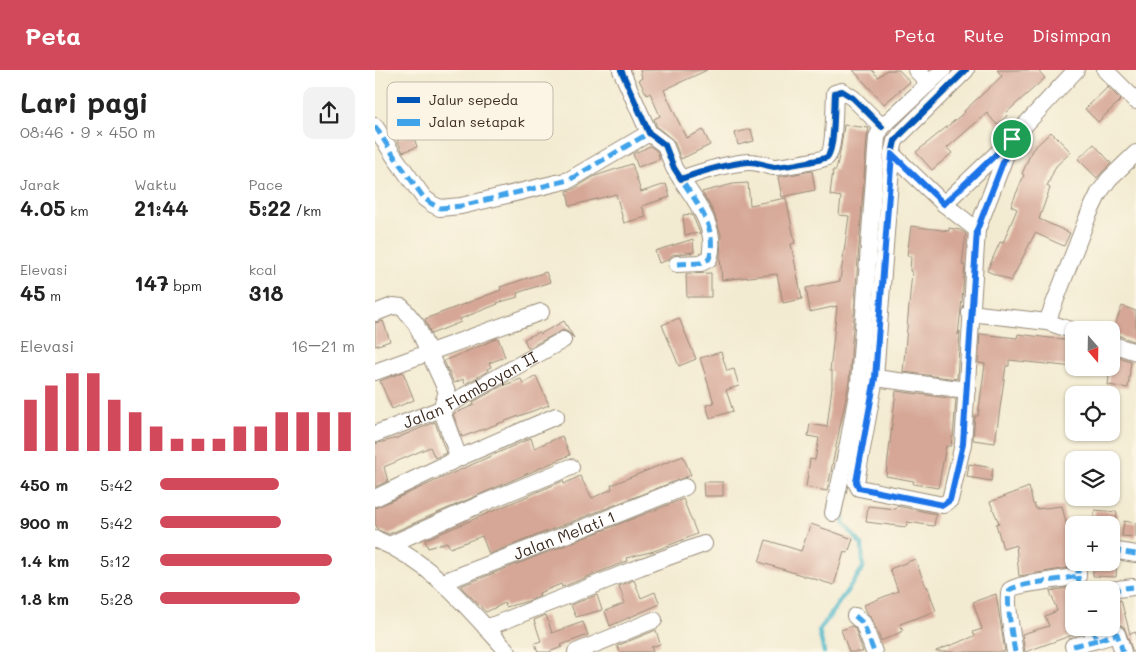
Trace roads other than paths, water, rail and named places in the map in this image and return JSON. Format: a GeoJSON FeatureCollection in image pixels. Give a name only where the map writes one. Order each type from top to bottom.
{"type":"FeatureCollection","features":[{"type":"Feature","properties":{"kind":"street"},"geometry":{"type":"LineString","coordinates":[[621,70],[649,133],[665,145],[674,168],[703,211],[709,234],[711,253],[709,259],[701,263],[677,264]]}},
{"type":"Feature","properties":{"kind":"street"},"geometry":{"type":"LineString","coordinates":[[916,70],[929,83]]}},
{"type":"Feature","properties":{"kind":"street"},"geometry":{"type":"LineString","coordinates":[[833,513],[859,383],[877,137],[882,127],[943,70]]}},
{"type":"Feature","properties":{"kind":"street"},"geometry":{"type":"LineString","coordinates":[[966,70],[895,142],[892,154],[875,378],[856,482],[859,488],[943,505],[950,500],[963,444],[970,313],[977,230],[1012,139]]}},
{"type":"Feature","properties":{"kind":"street"},"geometry":{"type":"LineString","coordinates":[[944,204],[1012,139],[1075,70]]}},
{"type":"Feature","properties":{"kind":"street"},"geometry":{"type":"LineString","coordinates":[[1105,70],[1136,100]]}},
{"type":"Feature","properties":{"kind":"street"},"geometry":{"type":"LineString","coordinates":[[681,179],[714,168],[750,162],[775,167],[827,157],[830,152],[833,132],[835,93],[842,91],[853,98],[882,127]]}},
{"type":"Feature","properties":{"kind":"street"},"geometry":{"type":"LineString","coordinates":[[375,126],[424,198],[440,208],[455,207],[569,180],[649,133]]}},
{"type":"Feature","properties":{"kind":"street"},"geometry":{"type":"LineString","coordinates":[[1047,322],[1088,216],[1099,193],[1109,179],[1136,153]]}},
{"type":"Feature","properties":{"kind":"street"},"geometry":{"type":"LineString","coordinates":[[892,154],[944,204],[977,230]]}},
{"type":"Feature","properties":{"kind":"street"},"geometry":{"type":"LineString","coordinates":[[375,313],[393,306],[402,307],[416,324],[427,352],[447,392],[441,409],[459,458]]}},
{"type":"Feature","properties":{"kind":"street"},"geometry":{"type":"LineString","coordinates":[[375,372],[541,312]]}},
{"type":"Feature","properties":{"kind":"street"},"geometry":{"type":"LineString","coordinates":[[970,313],[1047,322],[1065,328]]}},
{"type":"Feature","properties":{"kind":"street","name":"Jalan Flamboyan II"},"geometry":{"type":"LineString","coordinates":[[375,434],[441,409],[563,340]]}},
{"type":"Feature","properties":{"kind":"street"},"geometry":{"type":"LineString","coordinates":[[1120,347],[1136,352]]}},
{"type":"Feature","properties":{"kind":"street"},"geometry":{"type":"LineString","coordinates":[[875,378],[967,390]]}},
{"type":"Feature","properties":{"kind":"street"},"geometry":{"type":"LineString","coordinates":[[375,498],[459,458],[556,416]]}},
{"type":"Feature","properties":{"kind":"street"},"geometry":{"type":"LineString","coordinates":[[382,542],[571,467]]}},
{"type":"Feature","properties":{"kind":"street","name":"Jalan Melati 1"},"geometry":{"type":"LineString","coordinates":[[443,582],[685,487]]}},
{"type":"Feature","properties":{"kind":"street"},"geometry":{"type":"LineString","coordinates":[[382,542],[415,561],[443,582],[508,652]]}},
{"type":"Feature","properties":{"kind":"street"},"geometry":{"type":"LineString","coordinates":[[486,628],[640,567],[704,544]]}},
{"type":"Feature","properties":{"kind":"street"},"geometry":{"type":"LineString","coordinates":[[1120,551],[1136,554]]}},
{"type":"Feature","properties":{"kind":"street"},"geometry":{"type":"LineString","coordinates":[[1015,652],[1011,635],[1009,604],[1009,592],[1011,589],[1021,585],[1079,576]]}},
{"type":"Feature","properties":{"kind":"street"},"geometry":{"type":"LineString","coordinates":[[1120,589],[1133,587]]}},
{"type":"Feature","properties":{"kind":"street"},"geometry":{"type":"LineString","coordinates":[[855,616],[863,623],[875,652]]}},
{"type":"Feature","properties":{"kind":"street"},"geometry":{"type":"LineString","coordinates":[[576,652],[653,620]]}},
{"type":"Feature","properties":{"kind":"street"},"geometry":{"type":"LineString","coordinates":[[1073,646],[1090,636]]}},
{"type":"Feature","properties":{"kind":"street"},"geometry":{"type":"LineString","coordinates":[[1118,636],[1123,652]]}},
{"type":"Feature","properties":{"kind":"waterway"},"geometry":{"type":"LineString","coordinates":[[885,152],[886,141],[897,126]]}},
{"type":"Feature","properties":{"kind":"waterway"},"geometry":{"type":"LineString","coordinates":[[824,652],[819,631],[863,568],[862,545],[843,523],[843,502]]}}]}
